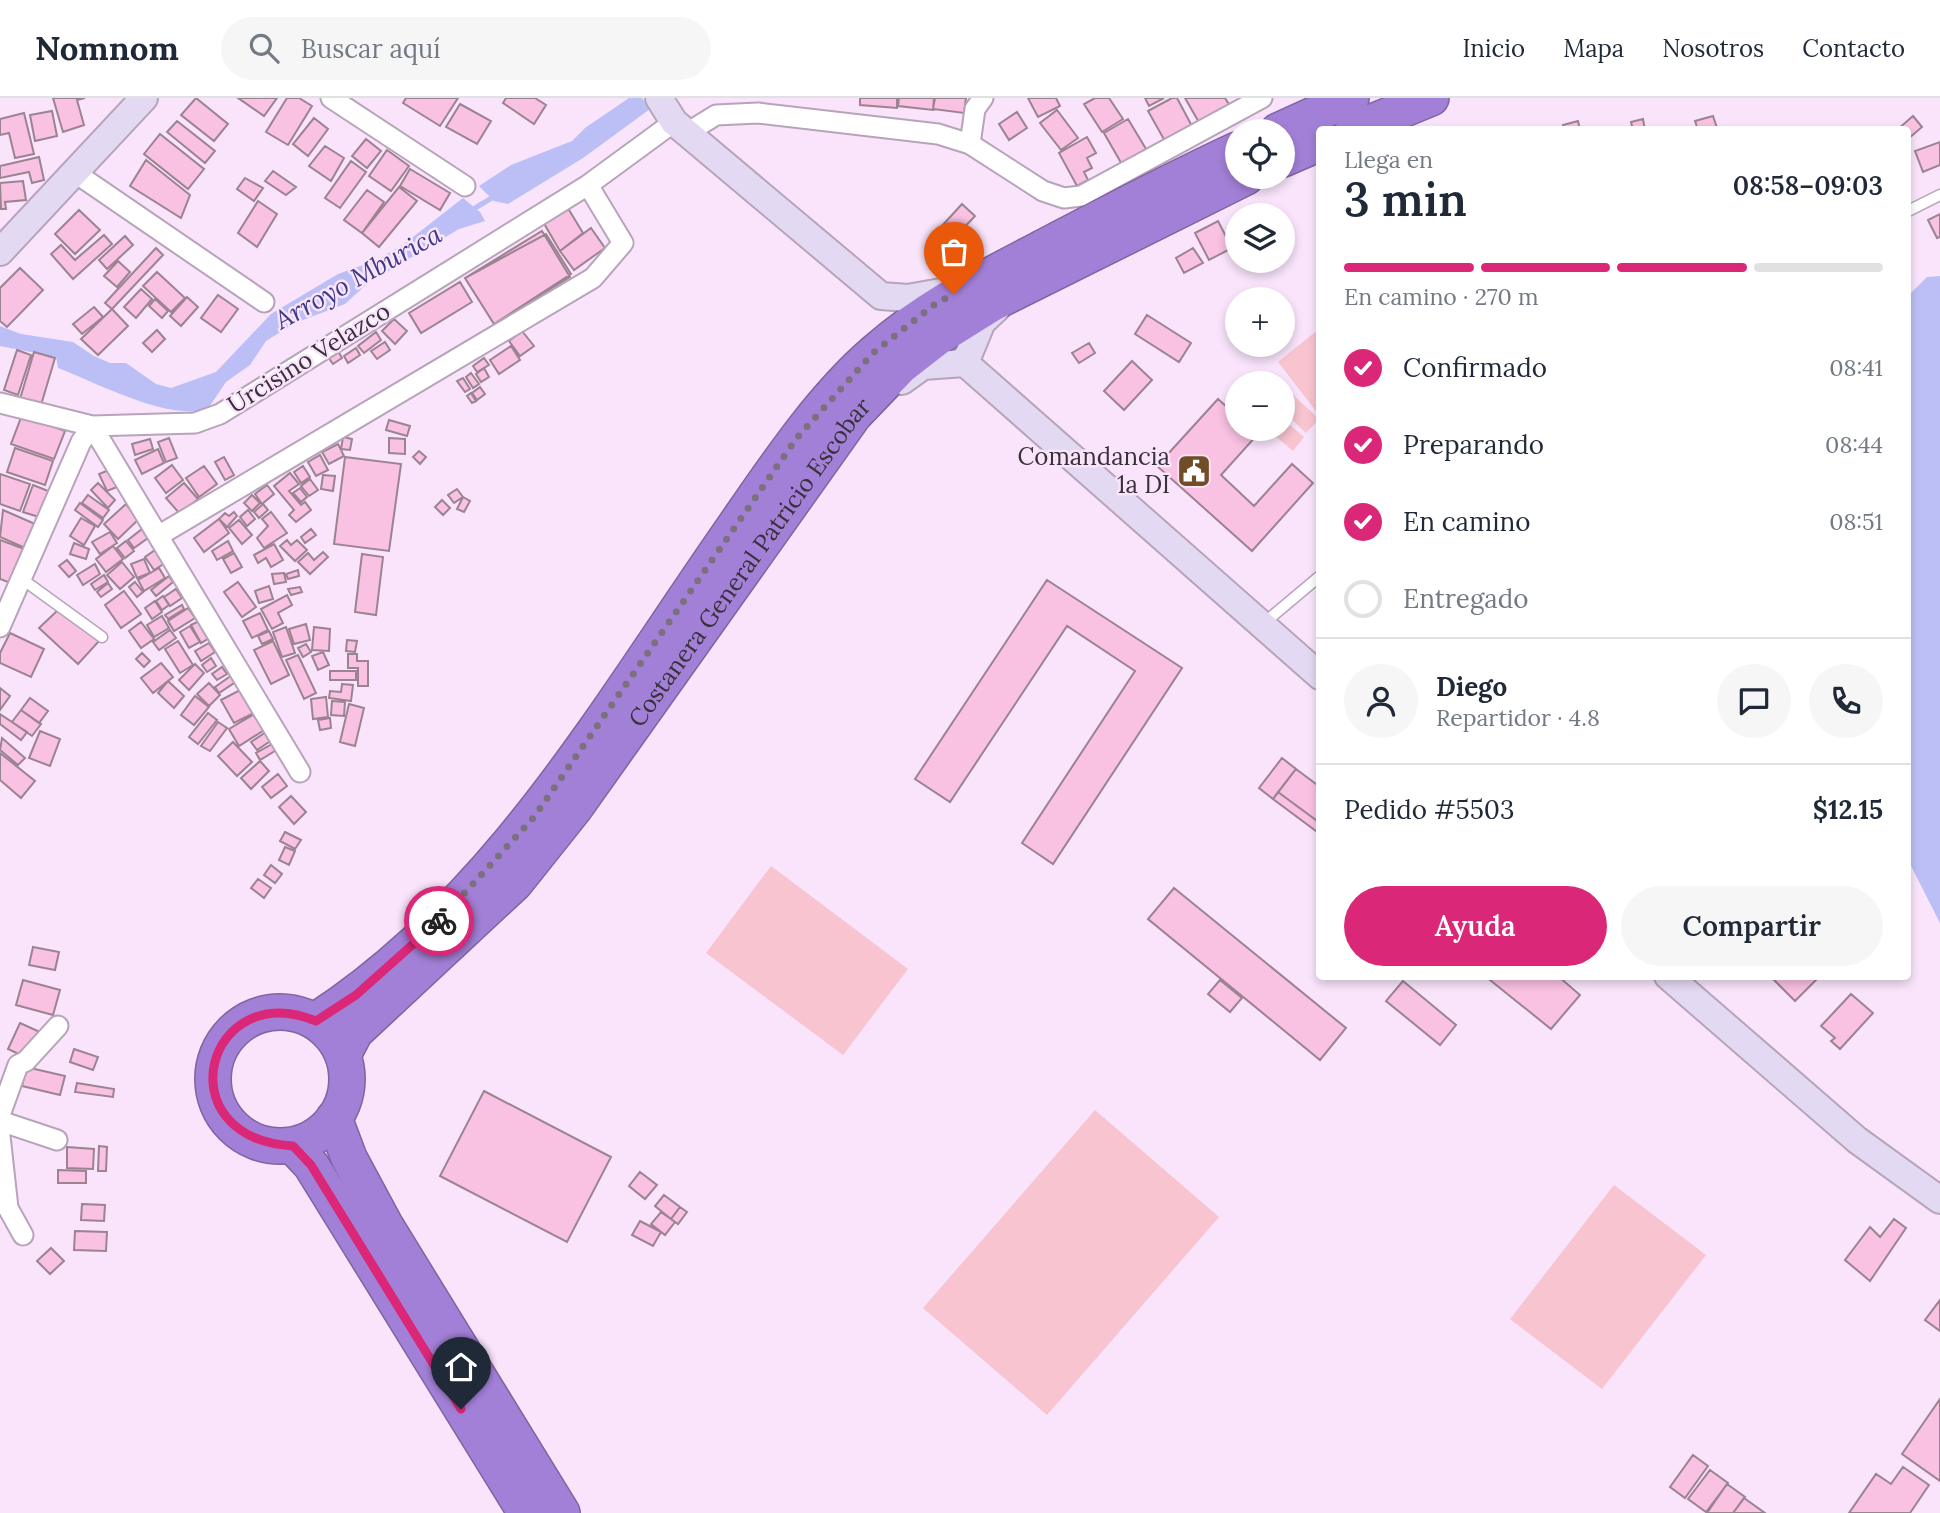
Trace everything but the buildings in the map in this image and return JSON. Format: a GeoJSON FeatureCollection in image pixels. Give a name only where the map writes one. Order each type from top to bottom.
{"type":"FeatureCollection","features":[{"type":"Feature","properties":{"kind":"highway"},"geometry":{"type":"LineString","coordinates":[[1295,123],[1351,98]]}},
{"type":"Feature","properties":{"kind":"highway"},"geometry":{"type":"LineString","coordinates":[[1363,126],[1431,98]]}},
{"type":"Feature","properties":{"kind":"highway"},"geometry":{"type":"LineString","coordinates":[[1295,154],[1316,145]]}},
{"type":"Feature","properties":{"kind":"highway","name":"Costanera General Patricio Escobar"},"geometry":{"type":"LineString","coordinates":[[316,1021],[356,995],[453,908],[534,817],[796,439],[873,353],[935,304],[1179,176],[1225,155]]}},
{"type":"Feature","properties":{"kind":"highway","name":"Costanera General Patricio Escobar"},"geometry":{"type":"LineString","coordinates":[[343,1055],[355,1032],[515,883],[574,809],[854,415],[901,366],[937,338],[1021,289],[1225,187]]}},
{"type":"Feature","properties":{"kind":"highway"},"geometry":{"type":"LineString","coordinates":[[274,1012],[295,1013],[316,1021],[332,1035],[343,1055],[348,1076],[345,1099],[334,1118],[322,1131],[293,1146],[269,1145],[249,1138],[232,1125],[219,1107],[213,1087],[214,1065],[221,1045],[235,1029],[253,1017],[274,1012]]}},
{"type":"Feature","properties":{"kind":"highway"},"geometry":{"type":"LineString","coordinates":[[334,1118],[351,1161],[385,1225],[562,1513]]}},
{"type":"Feature","properties":{"kind":"highway"},"geometry":{"type":"LineString","coordinates":[[293,1146],[311,1165],[526,1513]]}},
{"type":"Feature","properties":{"kind":"street"},"geometry":{"type":"LineString","coordinates":[[0,252],[144,98]]}},
{"type":"Feature","properties":{"kind":"street"},"geometry":{"type":"LineString","coordinates":[[331,98],[465,186]]}},
{"type":"Feature","properties":{"kind":"street"},"geometry":{"type":"LineString","coordinates":[[659,98],[681,127],[881,296],[908,298],[974,284]]}},
{"type":"Feature","properties":{"kind":"street"},"geometry":{"type":"LineString","coordinates":[[970,145],[975,109],[983,98]]}},
{"type":"Feature","properties":{"kind":"street","name":"Urcisino Velazco"},"geometry":{"type":"LineString","coordinates":[[0,403],[92,426],[195,423],[220,414],[681,127],[716,115],[758,113],[938,134],[970,145],[1043,191],[1064,198],[1081,196],[1262,98]]}},
{"type":"Feature","properties":{"kind":"street"},"geometry":{"type":"LineString","coordinates":[[74,172],[264,302]]}},
{"type":"Feature","properties":{"kind":"street"},"geometry":{"type":"LineString","coordinates":[[158,536],[593,278],[623,243],[588,185]]}},
{"type":"Feature","properties":{"kind":"street"},"geometry":{"type":"LineString","coordinates":[[965,363],[982,322],[1021,289]]}},
{"type":"Feature","properties":{"kind":"street"},"geometry":{"type":"LineString","coordinates":[[873,353],[882,326],[881,296]]}},
{"type":"Feature","properties":{"kind":"street"},"geometry":{"type":"LineString","coordinates":[[854,415],[923,366],[939,362],[965,363],[1316,673]]}},
{"type":"Feature","properties":{"kind":"street"},"geometry":{"type":"LineString","coordinates":[[3,614],[22,579],[81,442],[92,426],[300,772]]}},
{"type":"Feature","properties":{"kind":"street"},"geometry":{"type":"LineString","coordinates":[[1673,980],[1857,1140],[1940,1200]]}},
{"type":"Feature","properties":{"kind":"street"},"geometry":{"type":"LineString","coordinates":[[0,1115],[18,1065],[26,1061],[58,1026]]}},
{"type":"Feature","properties":{"kind":"street"},"geometry":{"type":"LineString","coordinates":[[0,1121],[57,1140]]}},
{"type":"Feature","properties":{"kind":"street"},"geometry":{"type":"LineString","coordinates":[[0,1136],[8,1208],[23,1234]]}},
{"type":"Feature","properties":{"kind":"lane"},"geometry":{"type":"LineString","coordinates":[[1911,211],[1940,195]]}},
{"type":"Feature","properties":{"kind":"lane"},"geometry":{"type":"LineString","coordinates":[[1911,212],[1940,203]]}},
{"type":"Feature","properties":{"kind":"lane"},"geometry":{"type":"LineString","coordinates":[[22,579],[102,637]]}},
{"type":"Feature","properties":{"kind":"lane"},"geometry":{"type":"LineString","coordinates":[[1261,625],[1316,579]]}},
{"type":"Feature","properties":{"kind":"shaded area"},"geometry":{"type":"Polygon","coordinates":[[[1316,331],[1316,411],[1295,384],[1295,371],[1285,371],[1278,362],[1284,357],[1295,357],[1295,348],[1316,331]]]}},
{"type":"Feature","properties":{"kind":"shaded area"},"geometry":{"type":"Polygon","coordinates":[[[1295,397],[1316,416],[1316,422],[1306,433],[1295,422],[1295,397]]]}},
{"type":"Feature","properties":{"kind":"shaded area"},"geometry":{"type":"Polygon","coordinates":[[[1295,429],[1304,437],[1293,451],[1281,441],[1295,441],[1295,429]]]}},
{"type":"Feature","properties":{"kind":"shaded area"},"geometry":{"type":"Polygon","coordinates":[[[771,866],[908,969],[843,1055],[706,953],[771,866]]]}},
{"type":"Feature","properties":{"kind":"shaded area"},"geometry":{"type":"Polygon","coordinates":[[[1095,1110],[1219,1217],[1047,1415],[923,1308],[1095,1110]]]}},
{"type":"Feature","properties":{"kind":"shaded area"},"geometry":{"type":"Polygon","coordinates":[[[1614,1185],[1706,1255],[1602,1389],[1510,1319],[1614,1185]]]}},
{"type":"Feature","properties":{"kind":"water"},"geometry":{"type":"Polygon","coordinates":[[[629,98],[642,98],[650,109],[583,158],[508,204],[494,201],[479,186],[511,165],[572,141],[585,128],[629,98]]]}},
{"type":"Feature","properties":{"kind":"water"},"geometry":{"type":"Polygon","coordinates":[[[463,198],[480,212],[485,221],[459,229],[368,283],[345,304],[295,323],[266,341],[250,365],[226,382],[207,410],[190,411],[152,405],[58,368],[56,357],[0,346],[0,326],[21,334],[73,342],[94,356],[110,363],[126,363],[156,384],[171,388],[216,372],[271,314],[338,274],[377,260],[404,244],[463,198]]]}},
{"type":"Feature","properties":{"kind":"water"},"geometry":{"type":"Polygon","coordinates":[[[1940,276],[1940,923],[1911,866],[1911,293],[1927,277],[1940,276]]]}},
{"type":"Feature","properties":{"kind":"waterway","name":"Arroyo Mburica"},"geometry":{"type":"LineString","coordinates":[[470,211],[495,196]]}},
{"type":"Feature","properties":{"kind":"way so far"},"geometry":{"type":"LineString","coordinates":[[439,921],[534,817],[796,439],[873,353],[935,304],[954,294]]}},
{"type":"Feature","properties":{"kind":"place","name":"Comandancia 1a DI"},"geometry":{"type":"Point","coordinates":[1194,471]}},
{"type":"Feature","properties":{"kind":"route"},"geometry":{"type":"LineString","coordinates":[[439,921],[356,995],[316,1021],[295,1013],[274,1012],[253,1017],[235,1029],[221,1045],[214,1065],[213,1087],[219,1107],[232,1125],[249,1138],[269,1145],[293,1146],[311,1165],[461,1409]]}}]}
